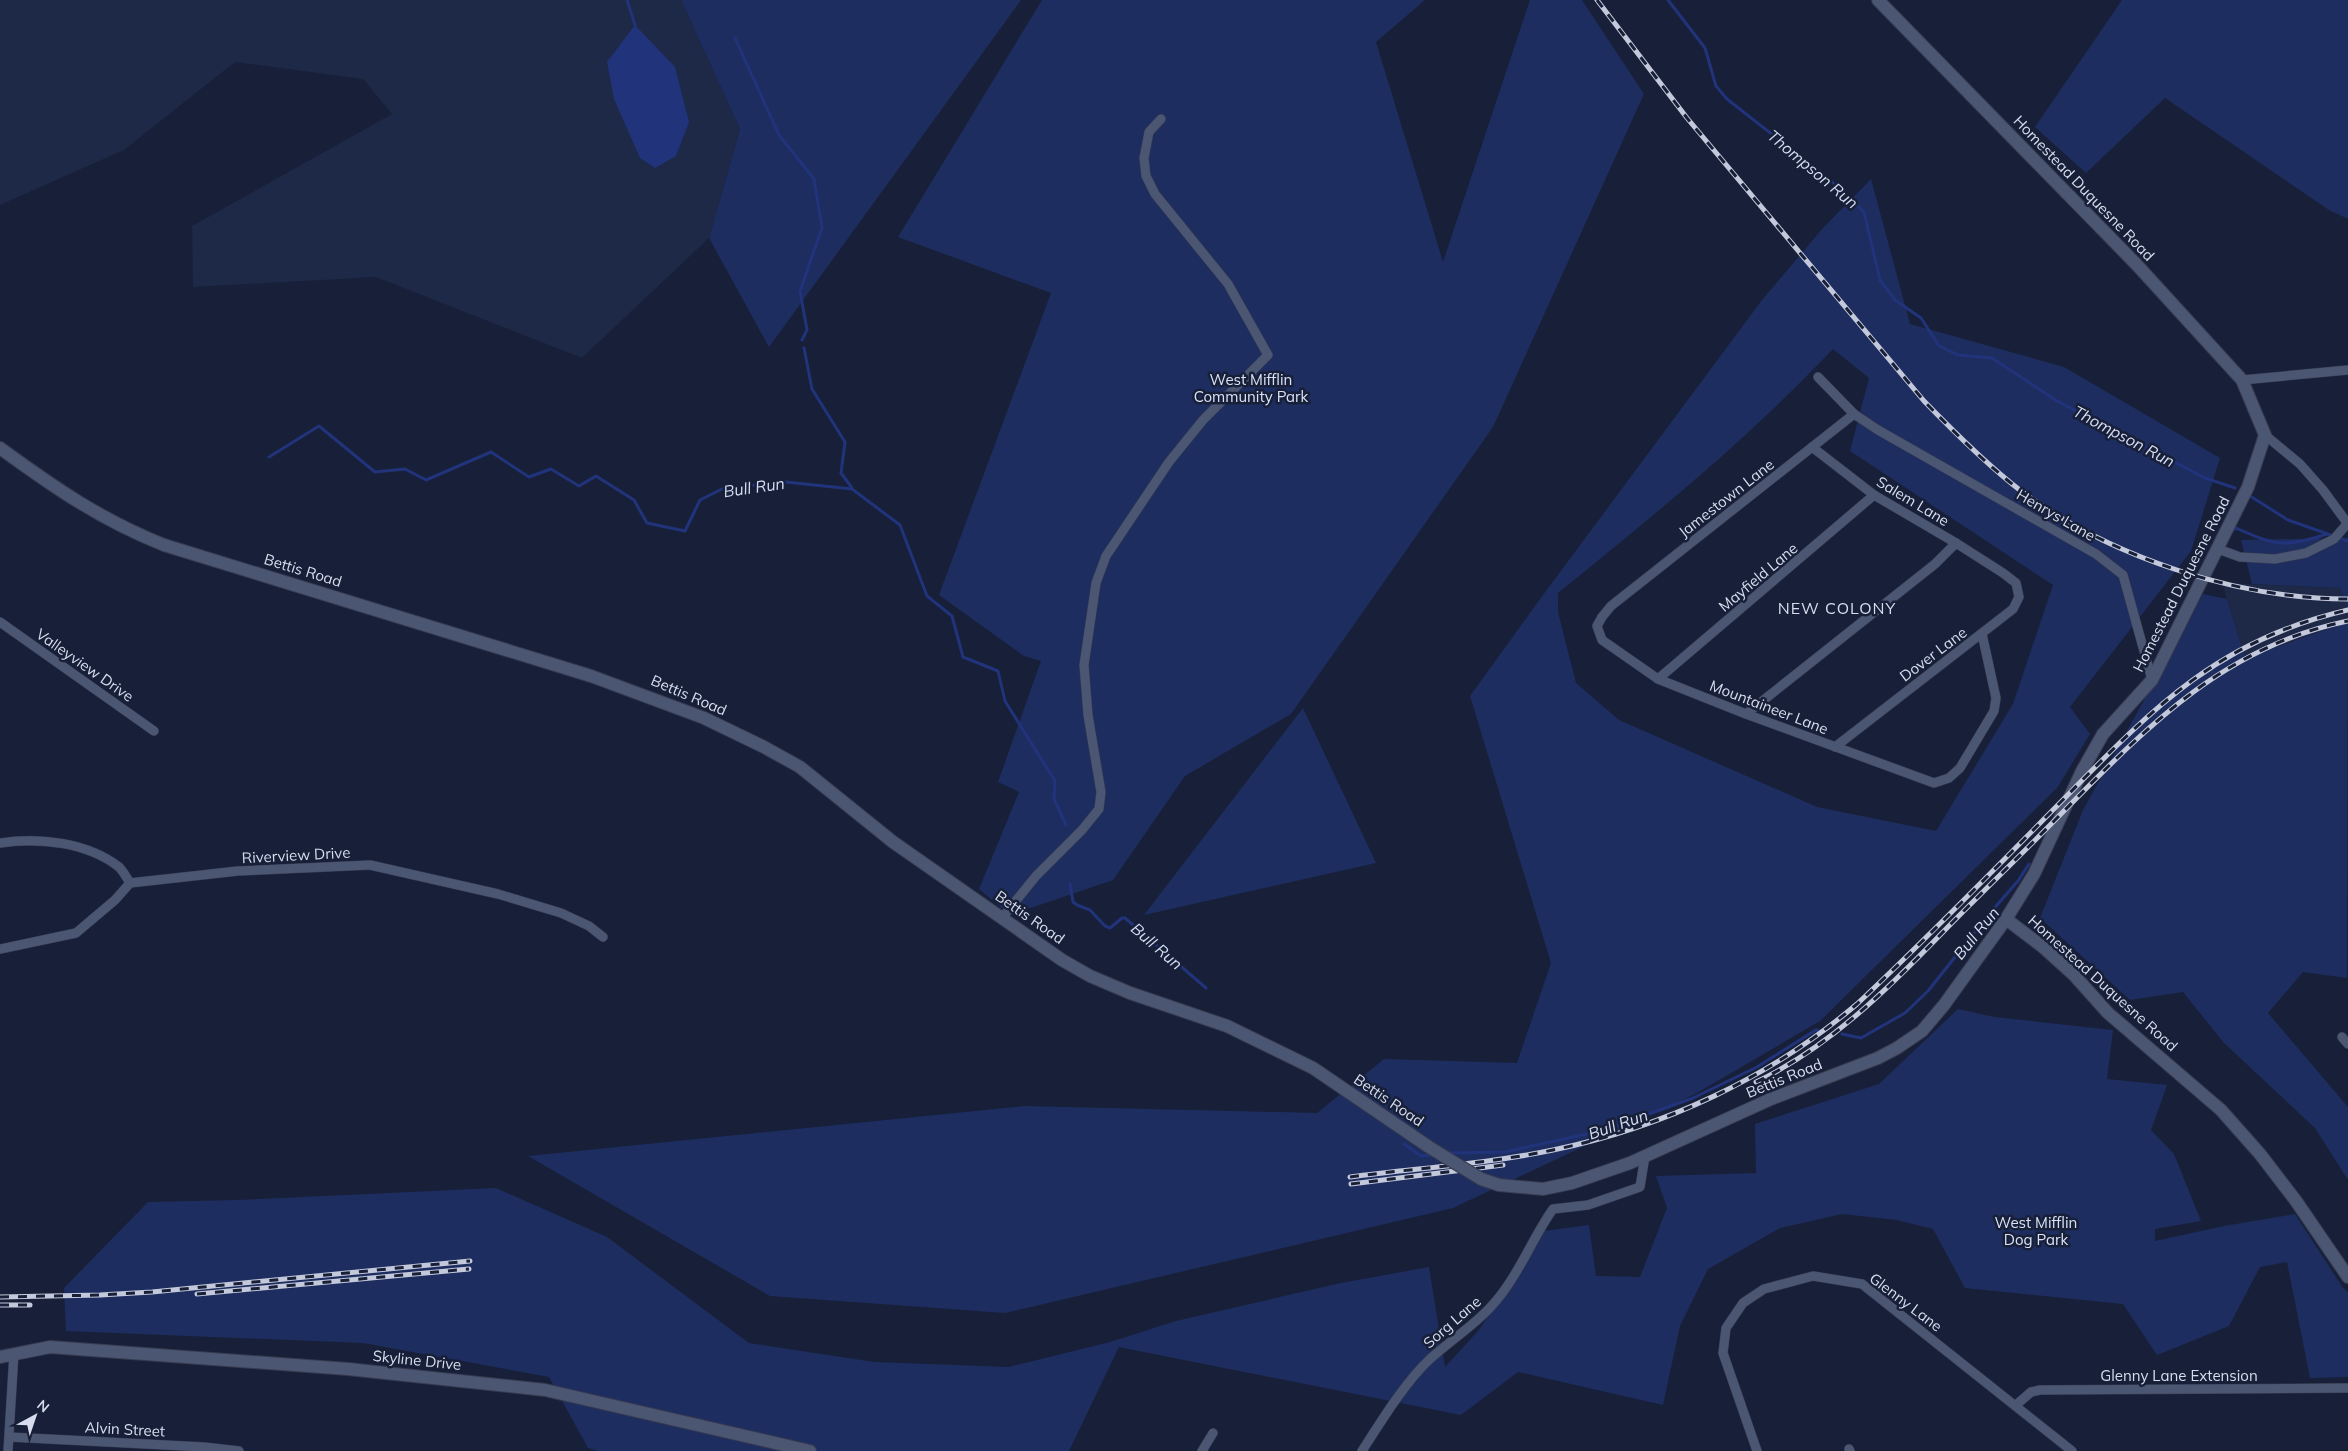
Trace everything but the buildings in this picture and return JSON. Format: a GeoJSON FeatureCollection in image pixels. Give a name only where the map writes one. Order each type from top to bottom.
{"type":"FeatureCollection","features":[{"type":"Feature","properties":{"kind":"street","name":"Homestead Duquesne Road"},"geometry":{"type":"LineString","coordinates":[[1878,0],[2137,265],[2242,380],[2265,435],[2248,487],[2152,680],[2104,734],[2082,771],[2034,874],[2006,919],[2043,947],[2074,975],[2108,1013],[2221,1110],[2272,1170],[2348,1277]]}},
{"type":"Feature","properties":{"kind":"street"},"geometry":{"type":"LineString","coordinates":[[1002,918],[1036,876],[1082,830],[1099,809],[1101,792],[1088,715],[1084,665],[1096,583],[1106,556],[1169,462],[1203,420],[1268,356],[1228,284],[1155,194],[1146,176],[1144,158],[1148,132],[1161,119]]}},
{"type":"Feature","properties":{"kind":"street"},"geometry":{"type":"LineString","coordinates":[[2242,380],[2348,370]]}},
{"type":"Feature","properties":{"kind":"street"},"geometry":{"type":"LineString","coordinates":[[1818,377],[1854,414]]}},
{"type":"Feature","properties":{"kind":"street","name":"Henrys Lane"},"geometry":{"type":"LineString","coordinates":[[1854,414],[1878,430],[2096,554],[2123,576],[2152,680]]}},
{"type":"Feature","properties":{"kind":"street","name":"Jamestown Lane"},"geometry":{"type":"LineString","coordinates":[[1597,626],[1602,616],[1611,606],[1854,414]]}},
{"type":"Feature","properties":{"kind":"street"},"geometry":{"type":"LineString","coordinates":[[2218,549],[2240,557],[2275,559],[2306,553],[2336,536],[2347,524],[2323,490],[2300,464],[2265,435]]}},
{"type":"Feature","properties":{"kind":"street","name":"Salem Lane"},"geometry":{"type":"LineString","coordinates":[[1812,447],[1874,495],[2003,573]]}},
{"type":"Feature","properties":{"kind":"street","name":"Bettis Road"},"geometry":{"type":"LineString","coordinates":[[0,448],[61,493],[130,532],[164,545],[591,676],[704,718],[764,746],[800,767],[893,842],[1002,918],[1090,976],[1130,993],[1227,1026],[1313,1068],[1467,1172],[1499,1185],[1543,1190],[1572,1183],[1645,1156],[1771,1099],[1878,1058],[1922,1031],[1939,1012],[2006,919]]}},
{"type":"Feature","properties":{"kind":"street","name":"Mayfield Lane"},"geometry":{"type":"LineString","coordinates":[[1658,679],[1874,495]]}},
{"type":"Feature","properties":{"kind":"street"},"geometry":{"type":"LineString","coordinates":[[1746,714],[1935,564],[1956,543]]}},
{"type":"Feature","properties":{"kind":"street","name":"Dover Lane"},"geometry":{"type":"LineString","coordinates":[[1835,747],[2013,609],[2019,596],[2016,584],[2003,573]]}},
{"type":"Feature","properties":{"kind":"street","name":"Valleyview Drive"},"geometry":{"type":"LineString","coordinates":[[0,622],[154,731]]}},
{"type":"Feature","properties":{"kind":"street","name":"Mountaineer Lane"},"geometry":{"type":"LineString","coordinates":[[1597,626],[1602,640],[1658,679],[1746,714],[1934,783],[1949,778],[1960,768],[1994,711],[1996,698],[1982,634]]}},
{"type":"Feature","properties":{"kind":"street"},"geometry":{"type":"LineString","coordinates":[[0,843],[20,840],[83,847],[119,868],[130,883],[115,900],[76,933],[0,949]]}},
{"type":"Feature","properties":{"kind":"street","name":"Riverview Drive"},"geometry":{"type":"LineString","coordinates":[[130,883],[238,871],[370,865],[516,900],[561,914],[589,926],[603,937]]}},
{"type":"Feature","properties":{"kind":"street","name":"Sorg Lane"},"geometry":{"type":"LineString","coordinates":[[1362,1451],[1388,1411],[1428,1360],[1484,1315],[1501,1296],[1522,1261],[1536,1232],[1552,1208],[1588,1205],[1640,1187],[1645,1156]]}},
{"type":"Feature","properties":{"kind":"street","name":"Glenny Lane"},"geometry":{"type":"LineString","coordinates":[[1757,1451],[1723,1353],[1726,1328],[1743,1303],[1764,1289],[1813,1276],[1862,1284],[2072,1451]]}},
{"type":"Feature","properties":{"kind":"street","name":"Skyline Drive"},"geometry":{"type":"LineString","coordinates":[[0,1357],[14,1353],[59,1347],[348,1369],[545,1390],[810,1451]]}},
{"type":"Feature","properties":{"kind":"street"},"geometry":{"type":"LineString","coordinates":[[8,1451],[14,1353]]}},
{"type":"Feature","properties":{"kind":"street","name":"Glenny Lane Extension"},"geometry":{"type":"LineString","coordinates":[[2016,1405],[2031,1392],[2040,1390],[2348,1388]]}},
{"type":"Feature","properties":{"kind":"street"},"geometry":{"type":"LineString","coordinates":[[1202,1451],[1213,1433]]}},
{"type":"Feature","properties":{"kind":"street","name":"Alvin Street"},"geometry":{"type":"LineString","coordinates":[[9,1437],[204,1447],[239,1451]]}},
{"type":"Feature","properties":{"kind":"shaded area"},"geometry":{"type":"Polygon","coordinates":[[[0,0],[681,0],[740,129],[709,238],[582,358],[376,277],[193,287],[192,226],[392,114],[363,79],[235,62],[124,150],[0,205],[0,0]]]}},
{"type":"Feature","properties":{"kind":"shaded area"},"geometry":{"type":"Polygon","coordinates":[[[635,25],[675,67],[689,122],[676,156],[655,168],[640,158],[614,99],[607,62],[635,25]]]}},
{"type":"Feature","properties":{"kind":"shaded area"},"geometry":{"type":"Polygon","coordinates":[[[2222,583],[2340,588],[2348,608],[2348,622],[2245,658],[2222,583]]]}},
{"type":"Feature","properties":{"kind":"green space"},"geometry":{"type":"Polygon","coordinates":[[[681,0],[1021,0],[769,347],[709,238],[740,129],[681,0]]]}},
{"type":"Feature","properties":{"kind":"green space","name":"West Mifflin Community Park"},"geometry":{"type":"Polygon","coordinates":[[[1042,0],[1425,0],[1376,42],[1443,262],[1530,0],[1582,0],[1644,94],[1493,427],[1291,714],[1185,776],[1113,880],[1010,915],[979,889],[1019,792],[998,782],[1041,661],[1024,656],[939,595],[1051,293],[898,237],[1042,0]]]}},
{"type":"Feature","properties":{"kind":"green space"},"geometry":{"type":"Polygon","coordinates":[[[2122,0],[2348,0],[2348,219],[2329,210],[2165,98],[2086,173],[2035,127],[2122,0]]]}},
{"type":"Feature","properties":{"kind":"green space"},"geometry":{"type":"Polygon","coordinates":[[[1871,179],[1910,324],[2064,367],[2220,458],[2191,551],[2070,707],[2090,734],[2057,788],[1820,1021],[1697,1093],[1453,1208],[1005,1313],[770,1296],[528,1156],[1025,1106],[1317,1113],[1384,1059],[1517,1063],[1551,963],[1470,696],[1762,300],[1823,228],[1871,179]],[[1833,349],[1734,445],[1664,506],[1558,593],[1558,612],[1576,683],[1619,720],[1817,807],[1936,831],[2013,704],[2053,585],[1850,451],[1869,378],[1833,349]]]}},
{"type":"Feature","properties":{"kind":"green space"},"geometry":{"type":"Polygon","coordinates":[[[2348,538],[2348,608],[2340,588],[2252,584],[2241,540],[2348,538]]]}},
{"type":"Feature","properties":{"kind":"green space"},"geometry":{"type":"Polygon","coordinates":[[[2203,594],[2227,599],[2245,658],[2348,622],[2347,978],[2303,972],[2268,1013],[2348,1107],[2348,1180],[2315,1128],[2224,1043],[2183,992],[2130,1000],[2040,918],[2083,810],[2203,594]]]}},
{"type":"Feature","properties":{"kind":"green space"},"geometry":{"type":"Polygon","coordinates":[[[1303,708],[1376,863],[1144,915],[1303,708]]]}},
{"type":"Feature","properties":{"kind":"green space","name":"West Mifflin Dog Park"},"geometry":{"type":"Polygon","coordinates":[[[1958,1009],[1994,1017],[2113,1030],[2107,1079],[2167,1085],[2151,1130],[2174,1154],[2201,1221],[2155,1229],[2155,1241],[2224,1226],[2295,1214],[2343,1288],[2348,1292],[2348,1377],[2310,1378],[2287,1262],[2260,1267],[2229,1326],[2157,1355],[2123,1304],[1965,1288],[1933,1229],[1897,1220],[1842,1214],[1780,1228],[1708,1269],[1680,1326],[1663,1405],[1518,1372],[1461,1415],[1119,1347],[1069,1451],[598,1451],[588,1448],[549,1377],[363,1343],[66,1331],[64,1288],[148,1202],[238,1200],[496,1188],[607,1237],[749,1343],[874,1362],[1009,1367],[1110,1342],[1176,1321],[1341,1283],[1429,1267],[1445,1367],[1479,1330],[1544,1231],[1589,1225],[1596,1276],[1640,1277],[1667,1208],[1656,1176],[1756,1173],[1755,1124],[1879,1084],[1958,1009]]]}},
{"type":"Feature","properties":{"kind":"waterway"},"geometry":{"type":"LineString","coordinates":[[627,0],[635,25]]}},
{"type":"Feature","properties":{"kind":"waterway","name":"Thompson Run"},"geometry":{"type":"LineString","coordinates":[[1668,0],[1705,48],[1716,86],[1727,99],[1829,179],[1864,212],[1880,280],[1895,300],[1921,318],[1939,346],[1958,355],[1992,358],[2057,401],[2205,478],[2235,488]]}},
{"type":"Feature","properties":{"kind":"waterway"},"geometry":{"type":"LineString","coordinates":[[735,38],[779,135],[814,179],[822,228],[800,291],[807,330],[802,340]]}},
{"type":"Feature","properties":{"kind":"waterway"},"geometry":{"type":"LineString","coordinates":[[804,348],[812,389],[845,442],[841,473],[852,488]]}},
{"type":"Feature","properties":{"kind":"waterway","name":"Bull Run"},"geometry":{"type":"LineString","coordinates":[[269,457],[319,426],[375,472],[405,469],[426,480],[491,452],[529,477],[551,469],[579,486],[596,476],[634,500],[647,523],[685,531],[700,500],[724,488],[786,482],[852,489],[900,525],[927,596],[952,616],[963,657],[998,671],[1005,701],[1055,781],[1054,799],[1066,825]]}},
{"type":"Feature","properties":{"kind":"waterway","name":"Thompson Run"},"geometry":{"type":"LineString","coordinates":[[2250,496],[2288,520],[2348,541]]}},
{"type":"Feature","properties":{"kind":"waterway","name":"Bull Run"},"geometry":{"type":"LineString","coordinates":[[2232,531],[2236,528],[2272,542],[2281,543],[2301,542],[2327,534]]}},
{"type":"Feature","properties":{"kind":"waterway","name":"Bull Run"},"geometry":{"type":"LineString","coordinates":[[1842,1034],[1861,1038],[1905,1013],[1928,991],[2018,881],[2029,864]]}},
{"type":"Feature","properties":{"kind":"waterway","name":"Bull Run"},"geometry":{"type":"LineString","coordinates":[[1070,884],[1073,902],[1090,910],[1105,926],[1110,928],[1122,918],[1125,918],[1206,988]]}},
{"type":"Feature","properties":{"kind":"waterway","name":"Bull Run"},"geometry":{"type":"LineString","coordinates":[[1448,1153],[1505,1152],[1605,1130],[1693,1098],[1757,1067],[1816,1030],[1819,1031]]}},
{"type":"Feature","properties":{"kind":"waterway","name":"Bull Run"},"geometry":{"type":"LineString","coordinates":[[1404,1144],[1421,1156],[1434,1155]]}},
{"type":"Feature","properties":{"kind":"railway"},"geometry":{"type":"LineString","coordinates":[[1597,0],[1687,118],[1924,401],[1971,448],[2008,481],[2056,515],[2094,536],[2176,570],[2219,582],[2263,591],[2306,597],[2348,599]]}},
{"type":"Feature","properties":{"kind":"railway"},"geometry":{"type":"LineString","coordinates":[[1350,1177],[1502,1159],[1553,1150],[1594,1140],[1635,1128],[1675,1113],[1752,1077],[1824,1031],[1857,1004],[1953,911],[2115,747],[2148,716],[2182,689],[2217,664],[2256,642],[2299,624],[2348,610]]}},
{"type":"Feature","properties":{"kind":"railway"},"geometry":{"type":"LineString","coordinates":[[1756,1082],[1808,1052],[1832,1035],[1879,996],[2120,755],[2187,697],[2223,672],[2261,651],[2303,633],[2348,621]]}},
{"type":"Feature","properties":{"kind":"railway"},"geometry":{"type":"LineString","coordinates":[[1351,1184],[1503,1165]]}},
{"type":"Feature","properties":{"kind":"railway"},"geometry":{"type":"LineString","coordinates":[[0,1297],[152,1292],[470,1261]]}},
{"type":"Feature","properties":{"kind":"railway"},"geometry":{"type":"LineString","coordinates":[[197,1294],[469,1269]]}},
{"type":"Feature","properties":{"kind":"railway"},"geometry":{"type":"LineString","coordinates":[[0,1305],[30,1305]]}},
{"type":"Feature","properties":{"kind":"district","name":"NEW COLONY"},"geometry":{"type":"Point","coordinates":[1837,608]}}]}
